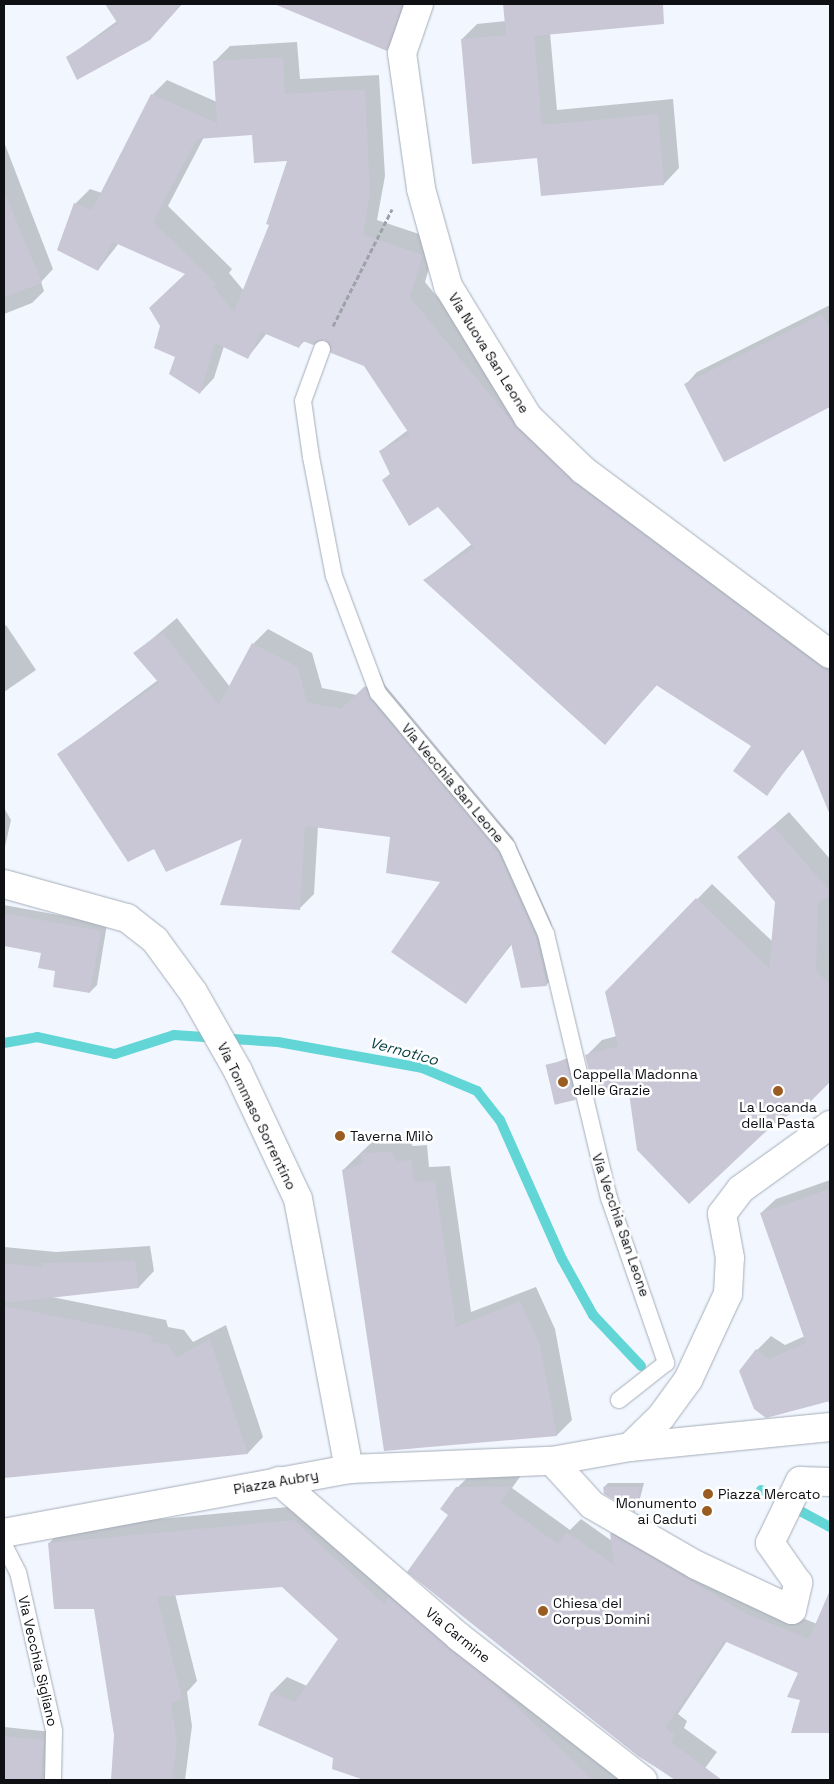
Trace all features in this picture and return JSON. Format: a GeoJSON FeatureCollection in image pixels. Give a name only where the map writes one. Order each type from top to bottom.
{"type":"FeatureCollection","features":[{"type":"Feature","properties":{"kind":"street","name":"Via Nuova San Leone"},"geometry":{"type":"LineString","coordinates":[[419,4],[402,53],[421,190],[448,286],[528,417],[582,470],[830,654]]}},
{"type":"Feature","properties":{"kind":"street","name":"Via Tommaso Sorrentino"},"geometry":{"type":"LineString","coordinates":[[4,884],[127,918],[155,940],[193,992],[238,1071],[298,1199],[348,1469]]}},
{"type":"Feature","properties":{"kind":"street"},"geometry":{"type":"LineString","coordinates":[[630,1447],[661,1417],[688,1380],[728,1294],[730,1258],[722,1214],[740,1189],[830,1125]]}},
{"type":"Feature","properties":{"kind":"street"},"geometry":{"type":"LineString","coordinates":[[552,1461],[630,1447],[830,1427]]}},
{"type":"Feature","properties":{"kind":"street","name":"Piazza Aubry"},"geometry":{"type":"LineString","coordinates":[[4,1533],[348,1469],[552,1461]]}},
{"type":"Feature","properties":{"kind":"street"},"geometry":{"type":"LineString","coordinates":[[552,1461],[592,1505],[696,1565],[792,1610],[798,1583],[770,1543],[800,1480],[830,1482]]}},
{"type":"Feature","properties":{"kind":"street","name":"Via Carmine"},"geometry":{"type":"LineString","coordinates":[[279,1481],[459,1637],[643,1780]]}},
{"type":"Feature","properties":{"kind":"lane","name":"Via Vecchia San Leone"},"geometry":{"type":"LineString","coordinates":[[322,349],[303,401],[311,457],[334,576],[378,693],[508,847],[546,934],[608,1198],[666,1363],[619,1400]]}},
{"type":"Feature","properties":{"kind":"lane","name":"Via Vecchia Sigliano"},"geometry":{"type":"LineString","coordinates":[[4,1545],[18,1572],[54,1731],[53,1780]]}},
{"type":"Feature","properties":{"kind":"path"},"geometry":{"type":"LineString","coordinates":[[322,349],[392,209],[391,201]]}},
{"type":"Feature","properties":{"kind":"building"},"geometry":{"type":"Polygon","coordinates":[[[105,4],[182,4],[150,40],[77,80],[66,57],[118,24],[105,4]]]}},
{"type":"Feature","properties":{"kind":"building"},"geometry":{"type":"Polygon","coordinates":[[[274,4],[403,4],[387,51],[274,4]]]}},
{"type":"Feature","properties":{"kind":"building"},"geometry":{"type":"Polygon","coordinates":[[[503,4],[663,4],[664,24],[534,36],[542,125],[658,114],[664,185],[541,196],[537,158],[472,164],[461,39],[506,35],[503,4]]]}},
{"type":"Feature","properties":{"kind":"building"},"geometry":{"type":"Polygon","coordinates":[[[283,57],[285,94],[365,89],[370,192],[363,235],[423,255],[410,297],[517,428],[574,482],[830,674],[830,815],[802,747],[767,796],[733,771],[751,746],[656,685],[605,745],[423,580],[474,548],[438,507],[409,526],[382,480],[390,474],[379,451],[410,435],[364,366],[331,353],[325,340],[313,345],[303,341],[299,348],[261,332],[248,359],[215,343],[200,394],[169,374],[175,357],[154,348],[160,326],[149,308],[185,274],[113,242],[98,271],[57,250],[74,203],[92,210],[151,94],[217,123],[213,61],[283,57]],[[252,135],[197,139],[153,222],[218,285],[213,286],[234,312],[269,225],[266,224],[287,161],[254,163],[252,135]]]}},
{"type":"Feature","properties":{"kind":"building"},"geometry":{"type":"Polygon","coordinates":[[[4,191],[42,283],[4,297],[4,191]]]}},
{"type":"Feature","properties":{"kind":"building"},"geometry":{"type":"Polygon","coordinates":[[[822,314],[830,330],[830,407],[724,462],[684,384],[822,314]]]}},
{"type":"Feature","properties":{"kind":"building"},"geometry":{"type":"Polygon","coordinates":[[[162,632],[219,705],[252,643],[298,667],[307,702],[341,709],[365,686],[370,699],[498,852],[536,937],[547,986],[521,988],[511,943],[466,1004],[391,952],[440,882],[386,873],[390,837],[305,826],[300,910],[220,905],[242,839],[166,872],[154,849],[128,862],[57,754],[159,683],[133,653],[162,632]]]}},
{"type":"Feature","properties":{"kind":"building"},"geometry":{"type":"Polygon","coordinates":[[[773,826],[830,891],[830,897],[818,902],[816,971],[830,984],[830,1082],[809,1103],[775,1123],[689,1204],[637,1150],[628,1086],[595,1095],[585,1055],[618,1046],[605,992],[696,898],[769,968],[775,902],[737,857],[773,826]]]}},
{"type":"Feature","properties":{"kind":"building"},"geometry":{"type":"Polygon","coordinates":[[[4,913],[101,931],[90,993],[53,987],[55,971],[38,968],[41,953],[4,946],[4,913]]]}},
{"type":"Feature","properties":{"kind":"building","name":"Cappella Madonna delle Grazie"},"geometry":{"type":"Polygon","coordinates":[[[566,1060],[575,1100],[555,1105],[546,1065],[566,1060]]]}},
{"type":"Feature","properties":{"kind":"building"},"geometry":{"type":"Polygon","coordinates":[[[390,1152],[397,1161],[412,1160],[414,1182],[435,1181],[456,1327],[520,1301],[540,1345],[557,1436],[384,1451],[342,1170],[362,1164],[360,1153],[390,1152]]]}},
{"type":"Feature","properties":{"kind":"building"},"geometry":{"type":"Polygon","coordinates":[[[830,1189],[830,1401],[766,1418],[754,1409],[739,1371],[756,1349],[769,1359],[806,1343],[760,1213],[830,1189]]]}},
{"type":"Feature","properties":{"kind":"building"},"geometry":{"type":"Polygon","coordinates":[[[135,1261],[139,1288],[4,1303],[4,1263],[43,1267],[43,1263],[135,1261]]]}},
{"type":"Feature","properties":{"kind":"building"},"geometry":{"type":"Polygon","coordinates":[[[4,1306],[151,1335],[152,1342],[168,1345],[177,1357],[210,1339],[248,1454],[4,1478],[4,1306]]]}},
{"type":"Feature","properties":{"kind":"building"},"geometry":{"type":"Polygon","coordinates":[[[456,1487],[511,1487],[500,1502],[558,1544],[567,1532],[614,1565],[610,1533],[747,1614],[809,1639],[830,1590],[830,1733],[791,1733],[800,1700],[787,1697],[798,1673],[724,1641],[665,1728],[675,1735],[671,1742],[722,1780],[676,1780],[638,1756],[407,1572],[448,1515],[440,1509],[456,1487]]]}},
{"type":"Feature","properties":{"kind":"building"},"geometry":{"type":"Polygon","coordinates":[[[603,1487],[641,1487],[635,1512],[604,1494],[603,1487]]]}},
{"type":"Feature","properties":{"kind":"building"},"geometry":{"type":"Polygon","coordinates":[[[294,1520],[384,1604],[389,1597],[488,1679],[593,1780],[364,1780],[332,1769],[333,1758],[258,1725],[271,1692],[295,1702],[338,1639],[282,1587],[157,1597],[182,1698],[171,1703],[177,1742],[172,1780],[111,1780],[114,1735],[94,1609],[54,1609],[48,1543],[294,1520]]]}},
{"type":"Feature","properties":{"kind":"building"},"geometry":{"type":"Polygon","coordinates":[[[4,1736],[44,1740],[40,1780],[4,1780],[4,1736]]]}},
{"type":"Feature","properties":{"kind":"waterway","name":"Vernotico"},"geometry":{"type":"LineString","coordinates":[[4,1043],[37,1037],[115,1054],[174,1035],[278,1042],[422,1068],[477,1091],[500,1120],[562,1259],[593,1315],[641,1366]]}},
{"type":"Feature","properties":{"kind":"waterway","name":"Vernotico"},"geometry":{"type":"LineString","coordinates":[[761,1490],[830,1527]]}},
{"type":"Feature","properties":{"kind":"place","name":"Cappella Madonna delle Grazie"},"geometry":{"type":"Point","coordinates":[563,1082]}},
{"type":"Feature","properties":{"kind":"place","name":"La Locanda della Pasta"},"geometry":{"type":"Point","coordinates":[778,1091]}},
{"type":"Feature","properties":{"kind":"place","name":"Taverna Milò"},"geometry":{"type":"Point","coordinates":[340,1136]}},
{"type":"Feature","properties":{"kind":"place","name":"Piazza Mercato"},"geometry":{"type":"Point","coordinates":[708,1494]}},
{"type":"Feature","properties":{"kind":"place","name":"Monumento ai Caduti"},"geometry":{"type":"Point","coordinates":[707,1511]}},
{"type":"Feature","properties":{"kind":"place","name":"Chiesa del Corpus Domini"},"geometry":{"type":"Point","coordinates":[543,1611]}}]}
